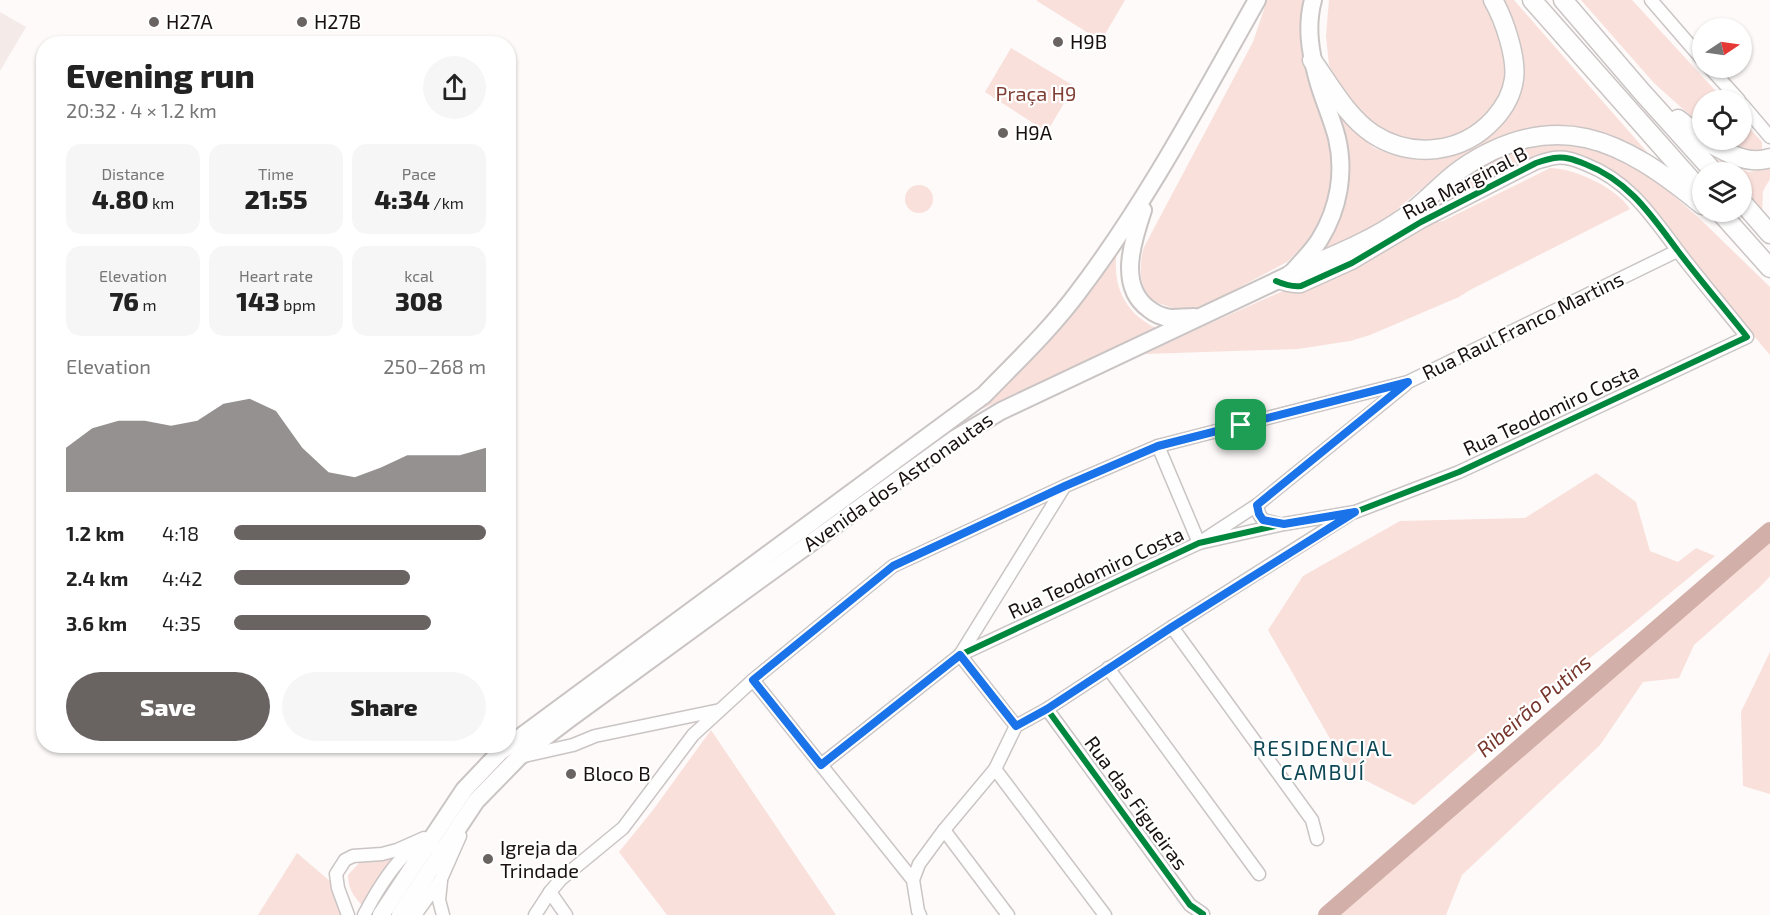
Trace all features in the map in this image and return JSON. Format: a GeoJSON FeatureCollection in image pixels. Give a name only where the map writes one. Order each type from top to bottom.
{"type":"FeatureCollection","features":[{"type":"Feature","properties":{"kind":"highway"},"geometry":{"type":"LineString","coordinates":[[1312,60],[1348,110],[1361,125],[1375,135],[1392,144],[1412,150],[1429,151],[1460,144],[1478,135],[1502,110],[1509,98],[1514,79],[1513,57],[1493,0]]}},
{"type":"Feature","properties":{"kind":"highway"},"geometry":{"type":"LineString","coordinates":[[1532,0],[1692,181]]}},
{"type":"Feature","properties":{"kind":"highway"},"geometry":{"type":"LineString","coordinates":[[1563,0],[1705,162]]}},
{"type":"Feature","properties":{"kind":"highway"},"geometry":{"type":"LineString","coordinates":[[1642,92],[1692,131]]}},
{"type":"Feature","properties":{"kind":"highway"},"geometry":{"type":"LineString","coordinates":[[1284,277],[1413,219],[1460,170],[1497,148],[1525,138],[1551,134],[1574,135],[1608,145],[1650,167],[1692,197]]}},
{"type":"Feature","properties":{"kind":"highway"},"geometry":{"type":"LineString","coordinates":[[1721,150],[1743,159],[1763,161],[1770,158]]}},
{"type":"Feature","properties":{"kind":"highway"},"geometry":{"type":"LineString","coordinates":[[1752,213],[1770,234]]}},
{"type":"Feature","properties":{"kind":"highway"},"geometry":{"type":"LineString","coordinates":[[1722,222],[1746,242]]}},
{"type":"Feature","properties":{"kind":"highway"},"geometry":{"type":"LineString","coordinates":[[1729,222],[1770,268]]}},
{"type":"Feature","properties":{"kind":"main road","name":"Avenida dos Astronautas"},"geometry":{"type":"LineString","coordinates":[[516,740],[984,394],[1035,344],[1079,291],[1149,192],[1257,0]]}},
{"type":"Feature","properties":{"kind":"main road","name":"Avenida dos Astronautas"},"geometry":{"type":"LineString","coordinates":[[381,915],[476,801],[519,757],[569,718],[956,438],[1001,411],[1284,277],[1320,239],[1335,207],[1342,172],[1337,137],[1323,101],[1312,60],[1309,37],[1310,11],[1313,0]]}},
{"type":"Feature","properties":{"kind":"main road"},"geometry":{"type":"LineString","coordinates":[[1149,192],[1130,255],[1133,288],[1142,304],[1155,313],[1169,318],[1200,317]]}},
{"type":"Feature","properties":{"kind":"main road","name":"Avenida dos Astronautas"},"geometry":{"type":"LineString","coordinates":[[400,915],[436,848],[445,818],[464,790],[499,753]]}},
{"type":"Feature","properties":{"kind":"street"},"geometry":{"type":"LineString","coordinates":[[1651,0],[1692,47]]}},
{"type":"Feature","properties":{"kind":"street"},"geometry":{"type":"LineString","coordinates":[[1719,78],[1729,90]]}},
{"type":"Feature","properties":{"kind":"street"},"geometry":{"type":"LineString","coordinates":[[1752,116],[1770,137]]}},
{"type":"Feature","properties":{"kind":"street","name":"Rua Marginal B"},"geometry":{"type":"LineString","coordinates":[[1413,219],[1536,163],[1555,157],[1571,158],[1594,167],[1617,181],[1640,202],[1656,219],[1677,250],[1748,337]]}},
{"type":"Feature","properties":{"kind":"street","name":"Rua Raul Franco Martins"},"geometry":{"type":"LineString","coordinates":[[535,915],[561,879],[623,828],[693,735],[753,680],[893,566],[1065,486],[1158,446],[1408,382],[1677,250]]}},
{"type":"Feature","properties":{"kind":"street","name":"Rua Teodomiro Costa"},"geometry":{"type":"LineString","coordinates":[[821,765],[960,655],[1199,543],[1284,524],[1355,512],[1459,472],[1748,337]]}},
{"type":"Feature","properties":{"kind":"street"},"geometry":{"type":"LineString","coordinates":[[1158,446],[1199,543],[1257,505],[1408,382]]}},
{"type":"Feature","properties":{"kind":"street"},"geometry":{"type":"LineString","coordinates":[[1016,726],[960,655],[1065,486]]}},
{"type":"Feature","properties":{"kind":"street"},"geometry":{"type":"LineString","coordinates":[[1257,505],[1263,520],[1284,524]]}},
{"type":"Feature","properties":{"kind":"street"},"geometry":{"type":"LineString","coordinates":[[913,880],[920,864],[944,830],[995,769],[1016,726],[1047,709],[1355,512]]}},
{"type":"Feature","properties":{"kind":"street"},"geometry":{"type":"LineString","coordinates":[[1172,627],[1312,820],[1317,839]]}},
{"type":"Feature","properties":{"kind":"street"},"geometry":{"type":"LineString","coordinates":[[1108,668],[1259,874]]}},
{"type":"Feature","properties":{"kind":"street"},"geometry":{"type":"LineString","coordinates":[[753,680],[913,880],[920,915]]}},
{"type":"Feature","properties":{"kind":"street","name":"Rua das Figueiras"},"geometry":{"type":"LineString","coordinates":[[1047,709],[1190,905],[1203,914]]}},
{"type":"Feature","properties":{"kind":"street"},"geometry":{"type":"LineString","coordinates":[[569,718],[564,727],[566,738],[572,740],[721,710]]}},
{"type":"Feature","properties":{"kind":"street"},"geometry":{"type":"LineString","coordinates":[[519,757],[573,745],[595,736]]}},
{"type":"Feature","properties":{"kind":"street"},"geometry":{"type":"LineString","coordinates":[[995,769],[1105,915]]}},
{"type":"Feature","properties":{"kind":"street"},"geometry":{"type":"LineString","coordinates":[[944,830],[1008,915]]}},
{"type":"Feature","properties":{"kind":"street"},"geometry":{"type":"LineString","coordinates":[[436,848],[441,879],[439,900],[443,915]]}},
{"type":"Feature","properties":{"kind":"street"},"geometry":{"type":"LineString","coordinates":[[348,915],[338,888],[336,874],[345,860],[353,856],[382,854],[397,850],[436,848]]}},
{"type":"Feature","properties":{"kind":"street"},"geometry":{"type":"LineString","coordinates":[[364,915],[401,857],[436,848]]}},
{"type":"Feature","properties":{"kind":"street"},"geometry":{"type":"LineString","coordinates":[[415,915],[441,879]]}},
{"type":"Feature","properties":{"kind":"street"},"geometry":{"type":"LineString","coordinates":[[550,892],[566,915]]}},
{"type":"Feature","properties":{"kind":"shaded area"},"geometry":{"type":"Polygon","coordinates":[[[0,12],[26,27],[0,71],[0,12]]]}},
{"type":"Feature","properties":{"kind":"green space"},"geometry":{"type":"Polygon","coordinates":[[[1037,0],[1125,0],[1101,41],[1037,0]]]}},
{"type":"Feature","properties":{"kind":"green space"},"geometry":{"type":"Polygon","coordinates":[[[1267,0],[1308,0],[1331,136],[1334,171],[1327,205],[1312,237],[1287,262],[1204,306],[1186,310],[1172,308],[1154,301],[1145,290],[1141,276],[1144,247],[1253,42],[1267,0]]]}},
{"type":"Feature","properties":{"kind":"green space"},"geometry":{"type":"Polygon","coordinates":[[[1329,0],[1485,0],[1496,21],[1507,75],[1500,102],[1467,136],[1412,147],[1362,118],[1344,94],[1329,65],[1326,36],[1329,0]]]}},
{"type":"Feature","properties":{"kind":"green space"},"geometry":{"type":"Polygon","coordinates":[[[1501,0],[1514,0],[1654,160],[1616,138],[1568,125],[1538,128],[1485,147],[1441,172],[1374,229],[1317,256],[1347,145],[1340,118],[1374,148],[1400,157],[1433,160],[1462,153],[1483,141],[1509,117],[1520,88],[1501,0]]]}},
{"type":"Feature","properties":{"kind":"green space"},"geometry":{"type":"Polygon","coordinates":[[[1581,0],[1632,0],[1692,65],[1692,78],[1704,78],[1715,90],[1692,90],[1692,117],[1654,83],[1581,0]]]}},
{"type":"Feature","properties":{"kind":"green space","name":"Praça H9"},"geometry":{"type":"Polygon","coordinates":[[[1011,48],[1074,86],[1047,132],[985,92],[1011,48]]]}},
{"type":"Feature","properties":{"kind":"green space"},"geometry":{"type":"Polygon","coordinates":[[[1752,131],[1762,142],[1762,150],[1754,154],[1739,150],[1752,150],[1752,131]]]}},
{"type":"Feature","properties":{"kind":"green space"},"geometry":{"type":"Polygon","coordinates":[[[1542,142],[1592,145],[1645,171],[1692,212],[1692,222],[1703,222],[1770,287],[1770,355],[1680,248],[1660,218],[1566,153],[1428,207],[1491,162],[1516,149],[1542,142]]]}},
{"type":"Feature","properties":{"kind":"green space"},"geometry":{"type":"Polygon","coordinates":[[[1550,168],[1571,171],[1594,181],[1624,201],[1630,209],[1459,297],[1370,335],[1350,341],[1298,349],[1145,354],[1310,279],[1402,227],[1443,221],[1550,168]]]}},
{"type":"Feature","properties":{"kind":"green space"},"geometry":{"type":"Polygon","coordinates":[[[1770,168],[1770,179],[1763,191],[1762,213],[1752,200],[1752,171],[1770,168]]]}},
{"type":"Feature","properties":{"kind":"green space"},"geometry":{"type":"Polygon","coordinates":[[[919,185],[929,189],[933,199],[929,209],[919,213],[909,209],[905,199],[909,189],[919,185]]]}},
{"type":"Feature","properties":{"kind":"green space"},"geometry":{"type":"Polygon","coordinates":[[[1117,251],[1117,277],[1124,299],[1139,317],[1161,330],[975,412],[1034,357],[1070,317],[1117,251]]]}},
{"type":"Feature","properties":{"kind":"green space"},"geometry":{"type":"Polygon","coordinates":[[[1596,473],[1636,502],[1650,551],[1678,562],[1696,548],[1715,556],[1520,713],[1414,805],[1349,772],[1268,630],[1303,576],[1400,521],[1525,518],[1596,473]]]}},
{"type":"Feature","properties":{"kind":"green space"},"geometry":{"type":"Polygon","coordinates":[[[1770,531],[1770,576],[1694,645],[1679,678],[1643,682],[1600,745],[1462,875],[1446,915],[1327,915],[1770,531]]]}},
{"type":"Feature","properties":{"kind":"green space"},"geometry":{"type":"Polygon","coordinates":[[[1770,652],[1770,794],[1743,786],[1741,712],[1770,652]]]}},
{"type":"Feature","properties":{"kind":"green space"},"geometry":{"type":"Polygon","coordinates":[[[711,730],[836,915],[667,915],[619,852],[653,810],[711,730]]]}},
{"type":"Feature","properties":{"kind":"green space"},"geometry":{"type":"Polygon","coordinates":[[[297,853],[338,888],[345,915],[258,915],[297,853]]]}},
{"type":"Feature","properties":{"kind":"green space"},"geometry":{"type":"Polygon","coordinates":[[[397,854],[362,905],[352,892],[348,875],[361,861],[397,854]]]}},
{"type":"Feature","properties":{"kind":"waterway","name":"Ribeirão Putins"},"geometry":{"type":"LineString","coordinates":[[1327,915],[1770,531]]}},
{"type":"Feature","properties":{"kind":"cycle path"},"geometry":{"type":"LineString","coordinates":[[821,765],[960,655],[1199,543],[1284,524],[1355,512],[1459,472],[1747,337],[1638,200],[1601,171],[1566,158],[1554,158],[1536,163],[1421,222],[1352,263],[1301,286],[1276,281]]}},
{"type":"Feature","properties":{"kind":"cycle path"},"geometry":{"type":"LineString","coordinates":[[1047,709],[1190,905],[1203,914]]}},
{"type":"Feature","properties":{"kind":"place","name":"H27A"},"geometry":{"type":"Point","coordinates":[154,22]}},
{"type":"Feature","properties":{"kind":"place","name":"H27B"},"geometry":{"type":"Point","coordinates":[302,22]}},
{"type":"Feature","properties":{"kind":"place","name":"H9B"},"geometry":{"type":"Point","coordinates":[1058,42]}},
{"type":"Feature","properties":{"kind":"place","name":"H9A"},"geometry":{"type":"Point","coordinates":[1003,133]}},
{"type":"Feature","properties":{"kind":"place","name":"Bloco B"},"geometry":{"type":"Point","coordinates":[571,774]}},
{"type":"Feature","properties":{"kind":"place","name":"Igreja da Trindade"},"geometry":{"type":"Point","coordinates":[488,859]}},
{"type":"Feature","properties":{"kind":"district","name":"RESIDENCIAL CAMBUÍ"},"geometry":{"type":"Point","coordinates":[1323,761]}},
{"type":"Feature","properties":{"kind":"route"},"geometry":{"type":"LineString","coordinates":[[1408,382],[1257,505],[1263,520],[1284,524],[1355,512],[1047,709],[1016,726],[960,655],[821,765],[753,680],[893,566],[1065,486],[1158,446],[1241,425],[1408,382]]}}]}
